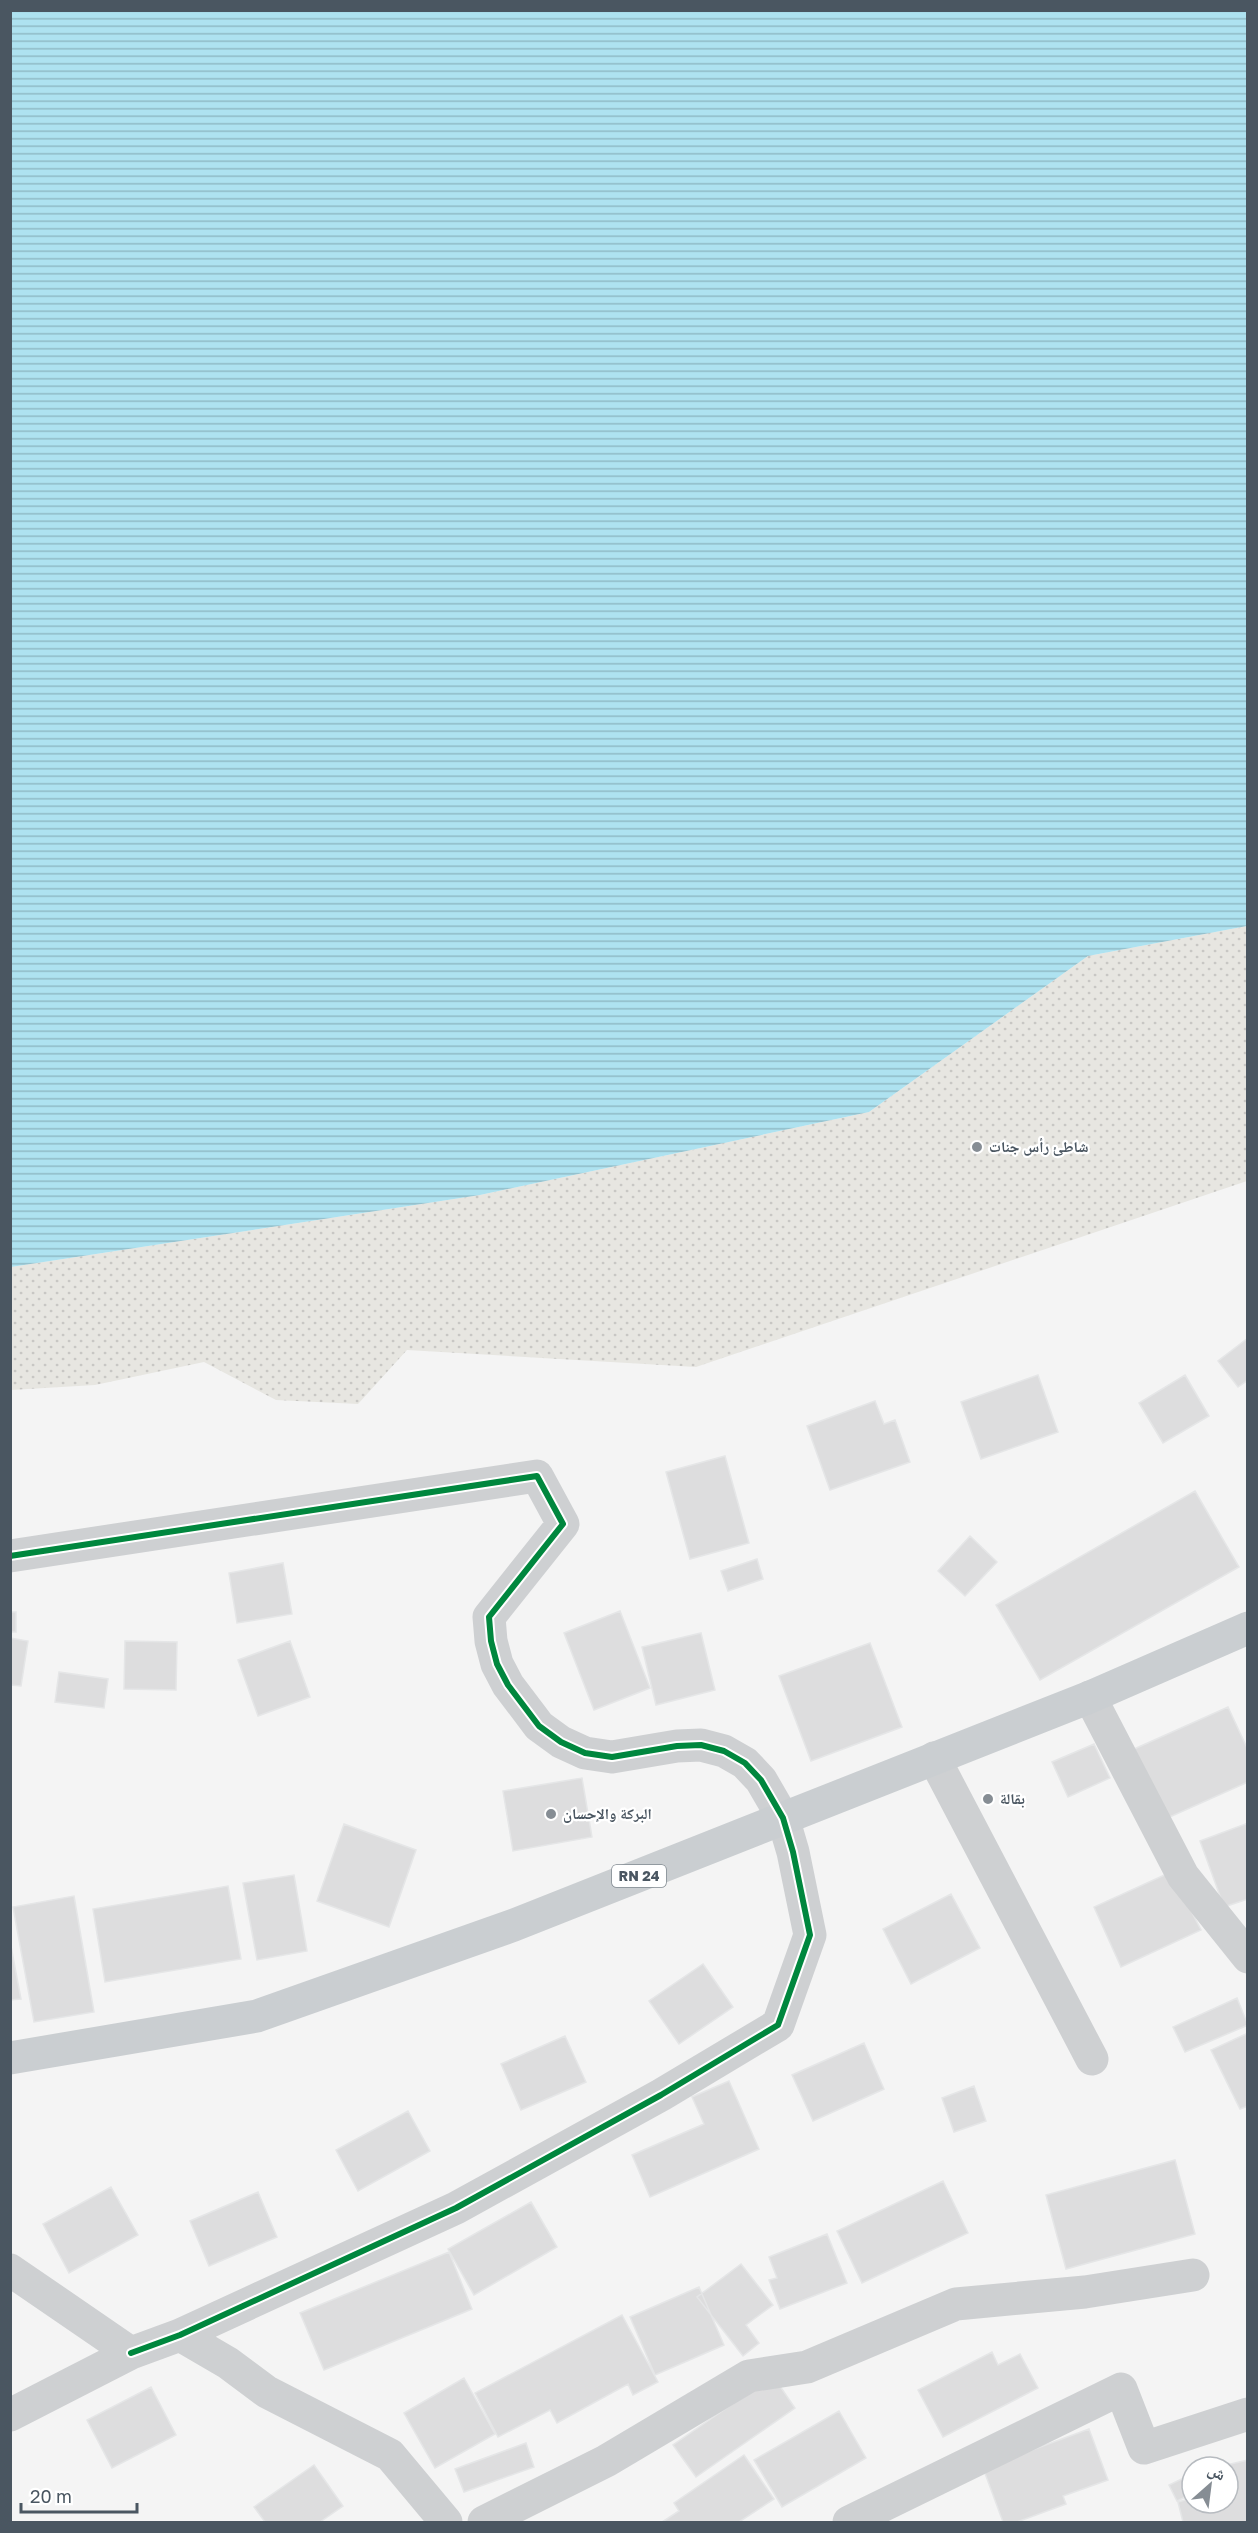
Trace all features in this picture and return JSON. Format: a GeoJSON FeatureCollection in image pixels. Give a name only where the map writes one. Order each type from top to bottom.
{"type":"FeatureCollection","features":[{"type":"Feature","properties":{"kind":"main road","name":"RN 24"},"geometry":{"type":"LineString","coordinates":[[10,2058],[257,2016],[514,1925],[1090,1697],[1248,1628]]}},
{"type":"Feature","properties":{"kind":"street"},"geometry":{"type":"LineString","coordinates":[[10,1556],[537,1476],[563,1524],[489,1617],[491,1641],[497,1664],[508,1685],[539,1726],[561,1742],[585,1753],[612,1757],[701,1745],[724,1751],[745,1763],[761,1780],[783,1818],[793,1852],[810,1935],[778,2025],[661,2095],[456,2208],[180,2335],[131,2353],[10,2415]]}},
{"type":"Feature","properties":{"kind":"street"},"geometry":{"type":"LineString","coordinates":[[1090,1697],[1183,1876],[1248,1957]]}},
{"type":"Feature","properties":{"kind":"street"},"geometry":{"type":"LineString","coordinates":[[934,1758],[1092,2059]]}},
{"type":"Feature","properties":{"kind":"street"},"geometry":{"type":"LineString","coordinates":[[10,2270],[131,2353]]}},
{"type":"Feature","properties":{"kind":"street"},"geometry":{"type":"LineString","coordinates":[[484,2523],[606,2461],[749,2376],[807,2367],[956,2304],[1085,2292],[1193,2275]]}},
{"type":"Feature","properties":{"kind":"street"},"geometry":{"type":"LineString","coordinates":[[180,2335],[228,2363],[267,2392],[390,2455],[446,2523]]}},
{"type":"Feature","properties":{"kind":"street"},"geometry":{"type":"LineString","coordinates":[[849,2523],[1121,2389],[1144,2448],[1248,2414]]}},
{"type":"Feature","properties":{"kind":"sand","name":"شاطئ رأس جنات"},"geometry":{"type":"Polygon","coordinates":[[[1247,926],[1247,1181],[696,1367],[407,1350],[358,1404],[276,1400],[204,1362],[95,1385],[11,1390],[11,1267],[480,1195],[869,1112],[1088,956],[1247,926]]]}},
{"type":"Feature","properties":{"kind":"water"},"geometry":{"type":"Polygon","coordinates":[[[11,10],[1247,11],[1247,926],[1088,956],[869,1112],[480,1195],[11,1267],[11,10]]]}},
{"type":"Feature","properties":{"kind":"building"},"geometry":{"type":"Polygon","coordinates":[[[1248,1338],[1248,1380],[1238,1387],[1218,1361],[1248,1338]]]}},
{"type":"Feature","properties":{"kind":"building"},"geometry":{"type":"Polygon","coordinates":[[[1038,1375],[1058,1432],[981,1459],[961,1402],[1038,1375]]]}},
{"type":"Feature","properties":{"kind":"building"},"geometry":{"type":"Polygon","coordinates":[[[1185,1375],[1209,1416],[1163,1443],[1139,1403],[1185,1375]]]}},
{"type":"Feature","properties":{"kind":"building"},"geometry":{"type":"Polygon","coordinates":[[[875,1401],[884,1424],[895,1420],[910,1462],[830,1490],[807,1426],[875,1401]]]}},
{"type":"Feature","properties":{"kind":"building"},"geometry":{"type":"Polygon","coordinates":[[[725,1456],[749,1543],[690,1559],[666,1472],[725,1456]]]}},
{"type":"Feature","properties":{"kind":"building"},"geometry":{"type":"Polygon","coordinates":[[[1195,1491],[1239,1567],[1040,1680],[996,1605],[1195,1491]]]}},
{"type":"Feature","properties":{"kind":"building"},"geometry":{"type":"Polygon","coordinates":[[[970,1536],[997,1562],[965,1596],[938,1571],[970,1536]]]}},
{"type":"Feature","properties":{"kind":"building"},"geometry":{"type":"Polygon","coordinates":[[[757,1559],[763,1579],[728,1591],[721,1571],[757,1559]]]}},
{"type":"Feature","properties":{"kind":"building"},"geometry":{"type":"Polygon","coordinates":[[[283,1563],[292,1614],[237,1623],[229,1573],[283,1563]]]}},
{"type":"Feature","properties":{"kind":"building"},"geometry":{"type":"Polygon","coordinates":[[[620,1611],[650,1688],[594,1710],[564,1633],[620,1611]]]}},
{"type":"Feature","properties":{"kind":"building"},"geometry":{"type":"Polygon","coordinates":[[[10,1612],[16,1612],[16,1632],[10,1632],[10,1612]]]}},
{"type":"Feature","properties":{"kind":"building"},"geometry":{"type":"Polygon","coordinates":[[[701,1633],[715,1690],[656,1705],[642,1647],[701,1633]]]}},
{"type":"Feature","properties":{"kind":"building"},"geometry":{"type":"Polygon","coordinates":[[[10,1638],[28,1641],[21,1686],[10,1685],[10,1638]]]}},
{"type":"Feature","properties":{"kind":"building"},"geometry":{"type":"Polygon","coordinates":[[[125,1641],[177,1642],[176,1690],[124,1689],[125,1641]]]}},
{"type":"Feature","properties":{"kind":"building"},"geometry":{"type":"Polygon","coordinates":[[[290,1641],[310,1697],[258,1716],[238,1660],[290,1641]]]}},
{"type":"Feature","properties":{"kind":"building"},"geometry":{"type":"Polygon","coordinates":[[[870,1643],[902,1727],[811,1761],[779,1676],[870,1643]]]}},
{"type":"Feature","properties":{"kind":"building"},"geometry":{"type":"Polygon","coordinates":[[[59,1672],[108,1679],[104,1708],[55,1702],[59,1672]]]}},
{"type":"Feature","properties":{"kind":"building"},"geometry":{"type":"Polygon","coordinates":[[[1228,1707],[1248,1750],[1248,1782],[1163,1820],[1132,1750],[1228,1707]]]}},
{"type":"Feature","properties":{"kind":"building"},"geometry":{"type":"Polygon","coordinates":[[[1094,1744],[1110,1778],[1068,1797],[1052,1762],[1094,1744]]]}},
{"type":"Feature","properties":{"kind":"building"},"geometry":{"type":"Polygon","coordinates":[[[582,1778],[592,1837],[513,1851],[503,1791],[582,1778]]]}},
{"type":"Feature","properties":{"kind":"building"},"geometry":{"type":"Polygon","coordinates":[[[1248,1823],[1248,1899],[1224,1907],[1200,1841],[1248,1823]]]}},
{"type":"Feature","properties":{"kind":"building"},"geometry":{"type":"Polygon","coordinates":[[[344,1824],[416,1850],[389,1927],[317,1901],[344,1824]]]}},
{"type":"Feature","properties":{"kind":"building"},"geometry":{"type":"Polygon","coordinates":[[[1171,1872],[1201,1930],[1121,1967],[1094,1907],[1171,1872]]]}},
{"type":"Feature","properties":{"kind":"building"},"geometry":{"type":"Polygon","coordinates":[[[294,1875],[307,1951],[257,1960],[243,1883],[294,1875]]]}},
{"type":"Feature","properties":{"kind":"building"},"geometry":{"type":"Polygon","coordinates":[[[228,1886],[241,1959],[105,1982],[93,1909],[228,1886]]]}},
{"type":"Feature","properties":{"kind":"building"},"geometry":{"type":"Polygon","coordinates":[[[951,1894],[980,1948],[911,1984],[883,1929],[951,1894]]]}},
{"type":"Feature","properties":{"kind":"building"},"geometry":{"type":"Polygon","coordinates":[[[74,1896],[94,2012],[34,2022],[13,1907],[74,1896]]]}},
{"type":"Feature","properties":{"kind":"building"},"geometry":{"type":"Polygon","coordinates":[[[10,1941],[21,1999],[10,2000],[10,1941]]]}},
{"type":"Feature","properties":{"kind":"building"},"geometry":{"type":"Polygon","coordinates":[[[703,1964],[733,2007],[679,2044],[649,2001],[703,1964]]]}},
{"type":"Feature","properties":{"kind":"building"},"geometry":{"type":"Polygon","coordinates":[[[1237,1998],[1248,2025],[1185,2052],[1173,2027],[1237,1998]]]}},
{"type":"Feature","properties":{"kind":"building"},"geometry":{"type":"Polygon","coordinates":[[[1248,2033],[1248,2106],[1240,2109],[1211,2050],[1248,2033]]]}},
{"type":"Feature","properties":{"kind":"building"},"geometry":{"type":"Polygon","coordinates":[[[565,2036],[586,2082],[521,2110],[501,2064],[565,2036]]]}},
{"type":"Feature","properties":{"kind":"building"},"geometry":{"type":"Polygon","coordinates":[[[864,2043],[884,2089],[813,2121],[792,2075],[864,2043]]]}},
{"type":"Feature","properties":{"kind":"building"},"geometry":{"type":"Polygon","coordinates":[[[729,2081],[759,2149],[650,2197],[632,2155],[704,2124],[692,2097],[729,2081]]]}},
{"type":"Feature","properties":{"kind":"building"},"geometry":{"type":"Polygon","coordinates":[[[974,2086],[986,2121],[954,2132],[942,2098],[974,2086]]]}},
{"type":"Feature","properties":{"kind":"building"},"geometry":{"type":"Polygon","coordinates":[[[408,2111],[430,2151],[358,2191],[336,2150],[408,2111]]]}},
{"type":"Feature","properties":{"kind":"building"},"geometry":{"type":"Polygon","coordinates":[[[1175,2160],[1195,2234],[1066,2269],[1046,2195],[1175,2160]]]}},
{"type":"Feature","properties":{"kind":"building"},"geometry":{"type":"Polygon","coordinates":[[[943,2181],[968,2233],[862,2283],[837,2231],[943,2181]]]}},
{"type":"Feature","properties":{"kind":"building"},"geometry":{"type":"Polygon","coordinates":[[[111,2187],[138,2235],[69,2273],[43,2224],[111,2187]]]}},
{"type":"Feature","properties":{"kind":"building"},"geometry":{"type":"Polygon","coordinates":[[[258,2192],[277,2237],[209,2266],[190,2221],[258,2192]]]}},
{"type":"Feature","properties":{"kind":"building"},"geometry":{"type":"Polygon","coordinates":[[[531,2202],[557,2247],[474,2295],[448,2249],[531,2202]]]}},
{"type":"Feature","properties":{"kind":"building"},"geometry":{"type":"Polygon","coordinates":[[[827,2234],[847,2283],[780,2309],[769,2280],[777,2278],[769,2257],[827,2234]]]}},
{"type":"Feature","properties":{"kind":"building"},"geometry":{"type":"Polygon","coordinates":[[[449,2252],[472,2309],[324,2370],[300,2313],[449,2252]]]}},
{"type":"Feature","properties":{"kind":"building"},"geometry":{"type":"Polygon","coordinates":[[[741,2264],[773,2305],[746,2325],[759,2343],[743,2356],[697,2297],[741,2264]]]}},
{"type":"Feature","properties":{"kind":"building"},"geometry":{"type":"Polygon","coordinates":[[[699,2287],[724,2345],[655,2375],[630,2317],[699,2287]]]}},
{"type":"Feature","properties":{"kind":"building"},"geometry":{"type":"Polygon","coordinates":[[[622,2315],[658,2382],[633,2395],[628,2384],[557,2423],[550,2410],[498,2437],[475,2393],[622,2315]]]}},
{"type":"Feature","properties":{"kind":"building"},"geometry":{"type":"Polygon","coordinates":[[[992,2352],[998,2365],[1020,2354],[1038,2388],[943,2437],[918,2390],[992,2352]]]}},
{"type":"Feature","properties":{"kind":"building"},"geometry":{"type":"Polygon","coordinates":[[[773,2376],[795,2408],[696,2477],[673,2445],[773,2376]]]}},
{"type":"Feature","properties":{"kind":"building"},"geometry":{"type":"Polygon","coordinates":[[[464,2378],[495,2434],[435,2468],[404,2413],[464,2378]]]}},
{"type":"Feature","properties":{"kind":"building"},"geometry":{"type":"Polygon","coordinates":[[[151,2387],[176,2435],[112,2468],[87,2420],[151,2387]]]}},
{"type":"Feature","properties":{"kind":"building"},"geometry":{"type":"Polygon","coordinates":[[[839,2411],[866,2458],[782,2507],[754,2460],[839,2411]]]}},
{"type":"Feature","properties":{"kind":"building"},"geometry":{"type":"Polygon","coordinates":[[[1089,2429],[1108,2480],[1063,2496],[1066,2504],[1017,2522],[1003,2522],[983,2468],[1089,2429]]]}},
{"type":"Feature","properties":{"kind":"building"},"geometry":{"type":"Polygon","coordinates":[[[526,2443],[534,2467],[464,2492],[455,2469],[526,2443]]]}},
{"type":"Feature","properties":{"kind":"building"},"geometry":{"type":"Polygon","coordinates":[[[744,2455],[774,2499],[739,2522],[662,2522],[679,2511],[674,2503],[744,2455]]]}},
{"type":"Feature","properties":{"kind":"building"},"geometry":{"type":"Polygon","coordinates":[[[1248,2460],[1248,2522],[1183,2522],[1181,2515],[1240,2515],[1240,2462],[1248,2460]]]}},
{"type":"Feature","properties":{"kind":"building"},"geometry":{"type":"Polygon","coordinates":[[[314,2465],[343,2506],[320,2522],[265,2522],[254,2507],[314,2465]]]}},
{"type":"Feature","properties":{"kind":"building"},"geometry":{"type":"Polygon","coordinates":[[[1180,2480],[1180,2500],[1177,2501],[1169,2485],[1180,2480]]]}},
{"type":"Feature","properties":{"kind":"cycle path"},"geometry":{"type":"LineString","coordinates":[[10,1556],[537,1476],[563,1524],[489,1617],[491,1641],[497,1664],[508,1685],[539,1726],[561,1742],[585,1753],[612,1757],[677,1746],[701,1745],[724,1751],[745,1763],[761,1780],[783,1818],[793,1852],[810,1935],[778,2025],[661,2095],[456,2208],[180,2335],[131,2353]]}},
{"type":"Feature","properties":{"kind":"place","name":"شاطئ رأس جنات"},"geometry":{"type":"Point","coordinates":[977,1147]}},
{"type":"Feature","properties":{"kind":"place","name":"بقالة"},"geometry":{"type":"Point","coordinates":[988,1799]}},
{"type":"Feature","properties":{"kind":"place","name":"البركة والإحسان"},"geometry":{"type":"Point","coordinates":[551,1814]}}]}
